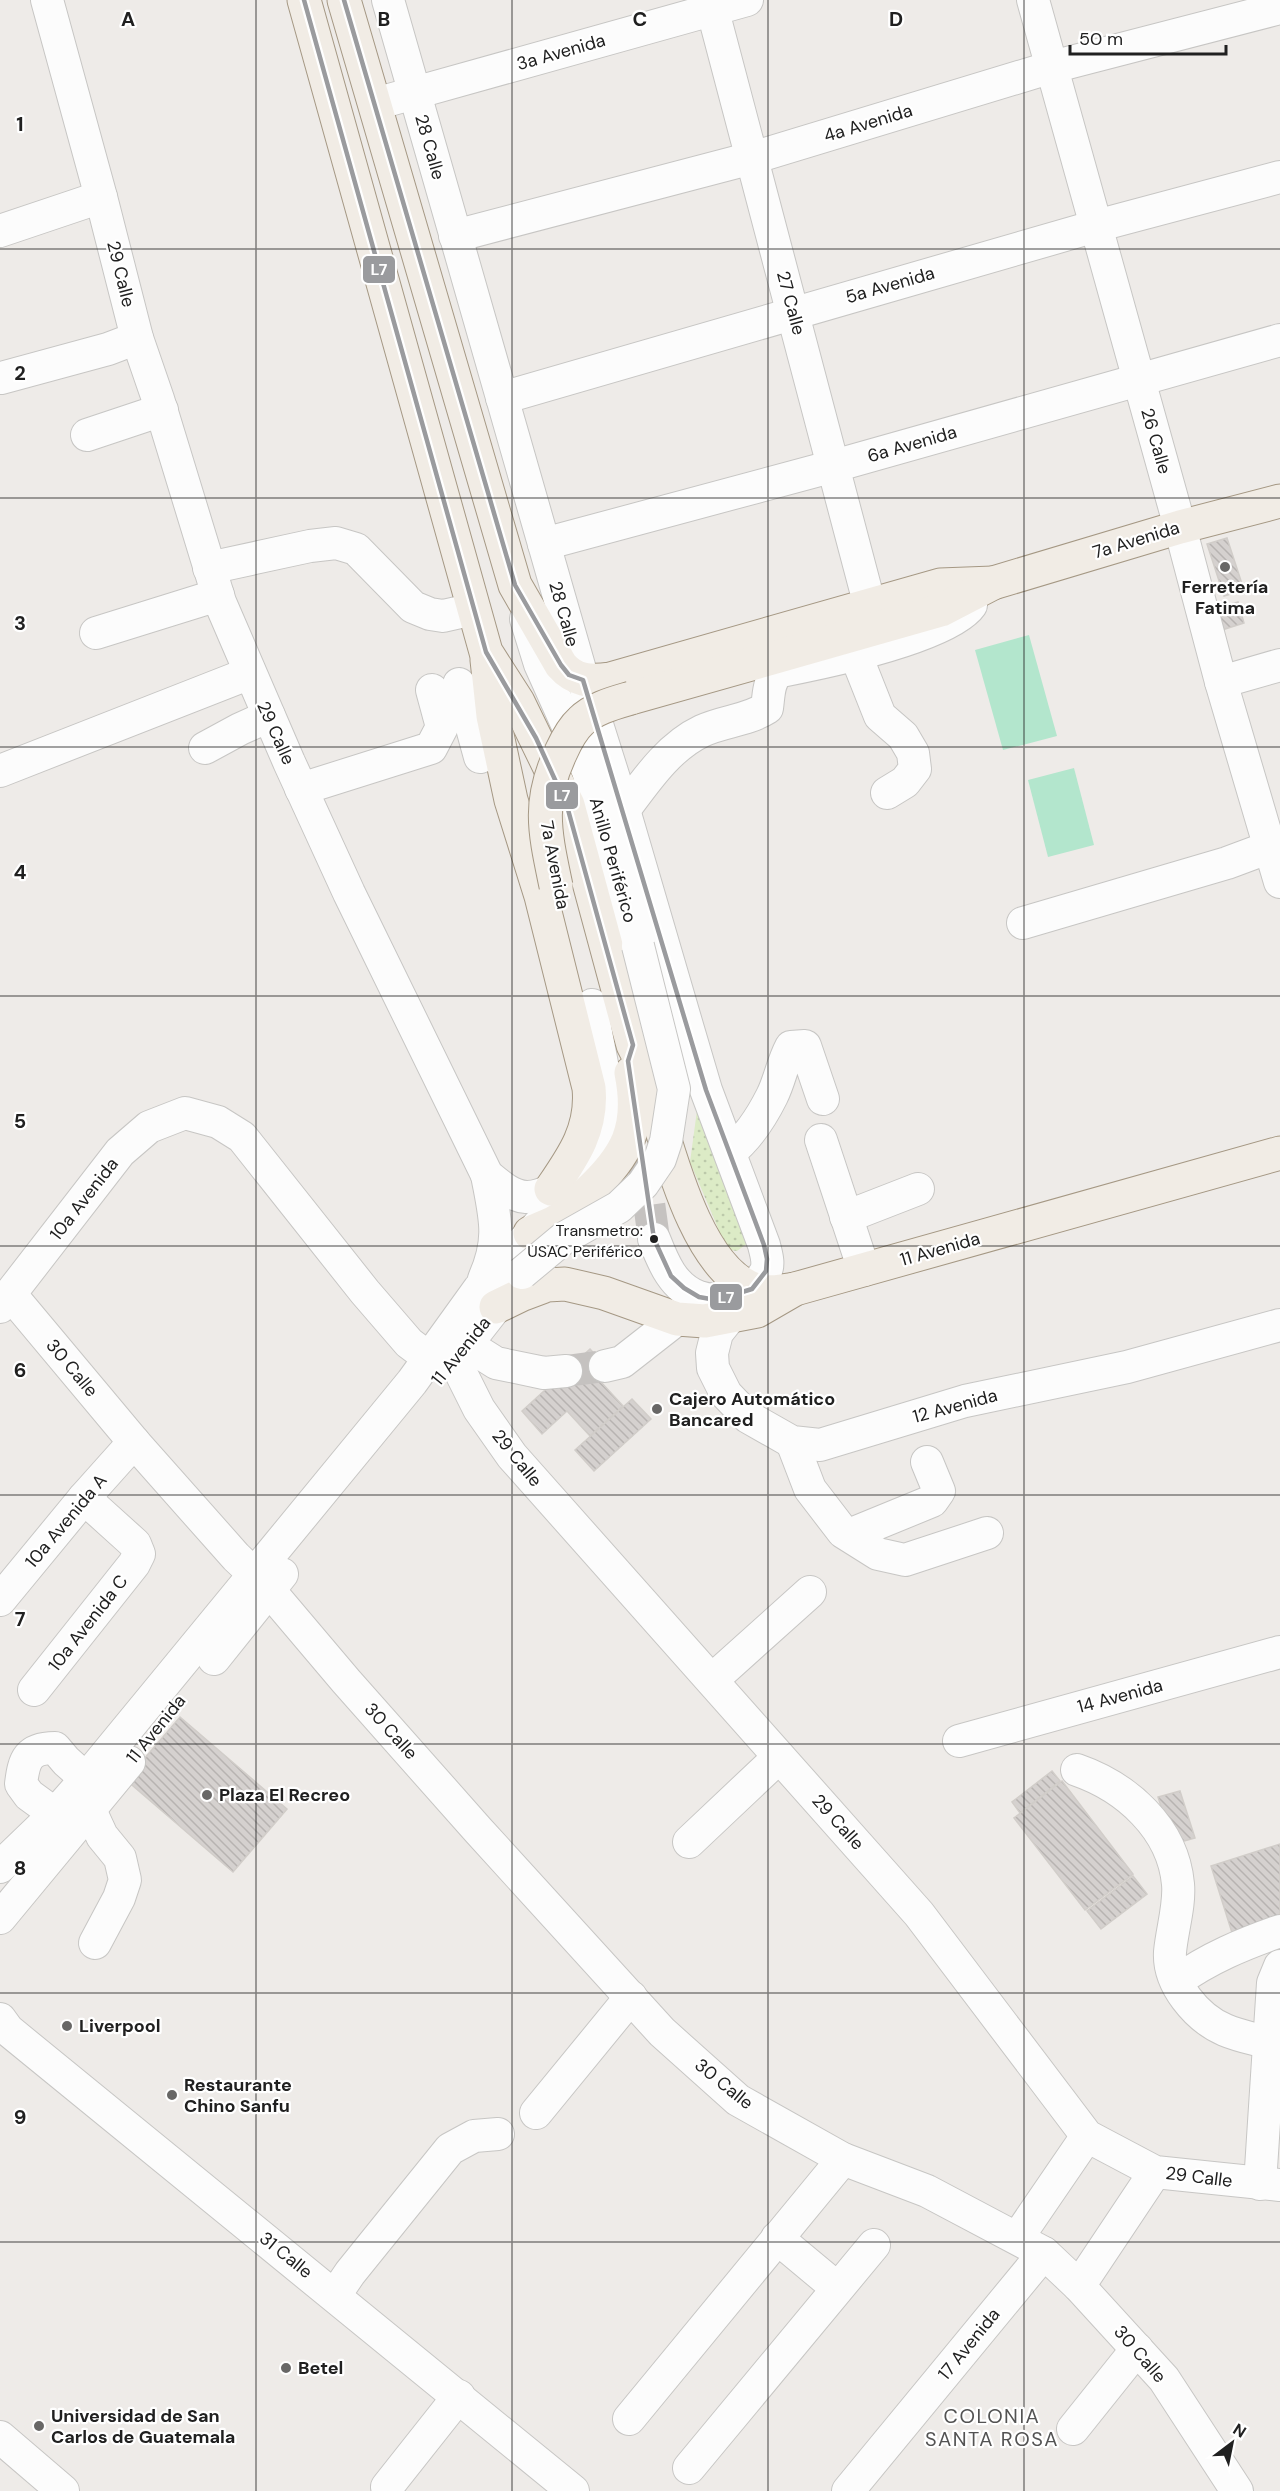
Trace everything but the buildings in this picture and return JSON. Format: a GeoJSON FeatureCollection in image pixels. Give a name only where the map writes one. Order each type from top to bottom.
{"type":"FeatureCollection","features":[{"type":"Feature","properties":{"kind":"main road","name":"Anillo Periférico"},"geometry":{"type":"LineString","coordinates":[[304,0],[486,652],[518,702],[568,805],[633,1046],[644,1063],[658,1115],[686,1199],[702,1235],[724,1269],[752,1288],[772,1292],[795,1289]]}},
{"type":"Feature","properties":{"kind":"main road","name":"Anillo Periférico"},"geometry":{"type":"LineString","coordinates":[[344,0],[515,585]]}},
{"type":"Feature","properties":{"kind":"main road","name":"7a Avenida"},"geometry":{"type":"LineString","coordinates":[[592,1005],[556,886],[547,843],[544,805],[550,775],[567,739],[581,721],[603,707],[631,698],[941,610],[986,587],[1180,527],[1280,501]]}},
{"type":"Feature","properties":{"kind":"main road"},"geometry":{"type":"LineString","coordinates":[[515,585],[561,665],[569,675],[583,680]]}},
{"type":"Feature","properties":{"kind":"main road","name":"7a Avenida"},"geometry":{"type":"LineString","coordinates":[[583,680],[610,679],[940,585],[986,587]]}},
{"type":"Feature","properties":{"kind":"main road"},"geometry":{"type":"LineString","coordinates":[[486,652],[481,712],[541,896],[591,1102],[583,1138],[551,1189]]}},
{"type":"Feature","properties":{"kind":"main road"},"geometry":{"type":"LineString","coordinates":[[530,1233],[558,1220],[572,1208],[606,1176],[626,1148],[636,1109],[628,1061],[633,1046]]}},
{"type":"Feature","properties":{"kind":"main road","name":"11 Avenida"},"geometry":{"type":"LineString","coordinates":[[488,1298],[547,1285],[565,1284],[604,1293],[677,1319],[705,1321],[729,1318],[757,1311],[795,1289],[1280,1153]]}},
{"type":"Feature","properties":{"kind":"street","name":"29 Calle"},"geometry":{"type":"LineString","coordinates":[[47,0],[99,187],[137,338],[162,410],[214,582],[250,673],[301,789],[487,1175],[516,1195],[529,1197],[551,1189],[572,1175],[588,1158],[599,1141],[606,1123],[608,1098],[595,1035],[592,1005]]}},
{"type":"Feature","properties":{"kind":"street","name":"28 Calle"},"geometry":{"type":"LineString","coordinates":[[388,0],[583,680],[624,810],[706,1090],[767,1259],[766,1271],[752,1288]]}},
{"type":"Feature","properties":{"kind":"street","name":"3a Avenida"},"geometry":{"type":"LineString","coordinates":[[375,104],[711,5],[747,0]]}},
{"type":"Feature","properties":{"kind":"street","name":"26 Calle"},"geometry":{"type":"LineString","coordinates":[[1033,0],[1221,682],[1272,840],[1280,882]]}},
{"type":"Feature","properties":{"kind":"street","name":"27 Calle"},"geometry":{"type":"LineString","coordinates":[[711,5],[870,606]]}},
{"type":"Feature","properties":{"kind":"street","name":"4a Avenida"},"geometry":{"type":"LineString","coordinates":[[455,236],[752,158],[1052,67],[1280,8]]}},
{"type":"Feature","properties":{"kind":"street","name":"5a Avenida"},"geometry":{"type":"LineString","coordinates":[[502,398],[1096,226],[1280,177]]}},
{"type":"Feature","properties":{"kind":"street"},"geometry":{"type":"LineString","coordinates":[[0,212],[99,187]]}},
{"type":"Feature","properties":{"kind":"street"},"geometry":{"type":"LineString","coordinates":[[0,231],[99,187]]}},
{"type":"Feature","properties":{"kind":"street"},"geometry":{"type":"LineString","coordinates":[[1,378],[108,349],[137,338]]}},
{"type":"Feature","properties":{"kind":"street","name":"6a Avenida"},"geometry":{"type":"LineString","coordinates":[[544,544],[834,466],[1280,340]]}},
{"type":"Feature","properties":{"kind":"street"},"geometry":{"type":"LineString","coordinates":[[87,435],[162,410]]}},
{"type":"Feature","properties":{"kind":"street"},"geometry":{"type":"LineString","coordinates":[[96,633],[214,582],[310,546],[336,543],[356,549],[413,607],[430,615],[474,609]]}},
{"type":"Feature","properties":{"kind":"street","name":"Anillo Periférico"},"geometry":{"type":"LineString","coordinates":[[488,1298],[564,1238],[619,1207],[643,1184],[660,1159],[666,1141],[674,1089],[638,946],[588,771],[540,664],[515,585]]}},
{"type":"Feature","properties":{"kind":"street"},"geometry":{"type":"LineString","coordinates":[[624,810],[654,770],[689,739],[702,730],[753,716],[767,708],[774,674],[781,670],[915,638],[965,614],[986,587]]}},
{"type":"Feature","properties":{"kind":"street"},"geometry":{"type":"LineString","coordinates":[[855,653],[880,716],[903,736],[913,753],[915,769],[905,782],[887,793]]}},
{"type":"Feature","properties":{"kind":"street"},"geometry":{"type":"LineString","coordinates":[[1221,682],[1280,665]]}},
{"type":"Feature","properties":{"kind":"street"},"geometry":{"type":"LineString","coordinates":[[0,771],[250,673]]}},
{"type":"Feature","properties":{"kind":"street"},"geometry":{"type":"LineString","coordinates":[[301,789],[431,748],[442,727],[446,687],[481,712],[480,757]]}},
{"type":"Feature","properties":{"kind":"street"},"geometry":{"type":"LineString","coordinates":[[205,748],[269,716]]}},
{"type":"Feature","properties":{"kind":"street"},"geometry":{"type":"LineString","coordinates":[[1023,923],[1227,863],[1272,840]]}},
{"type":"Feature","properties":{"kind":"street","name":"7a Avenida"},"geometry":{"type":"LineString","coordinates":[[530,1233],[592,1172],[617,1130],[622,1101],[619,1081],[606,1032],[592,1005]]}},
{"type":"Feature","properties":{"kind":"street"},"geometry":{"type":"LineString","coordinates":[[730,1152],[743,1142],[773,1095],[782,1064],[791,1047],[805,1046],[823,1099]]}},
{"type":"Feature","properties":{"kind":"street","name":"29 Calle"},"geometry":{"type":"LineString","coordinates":[[185,1113],[218,1122],[242,1137],[364,1292],[409,1343],[450,1354],[479,1409],[512,1456],[919,1914],[1087,2136],[1155,2172],[1270,2185]]}},
{"type":"Feature","properties":{"kind":"street","name":"10a Avenida"},"geometry":{"type":"LineString","coordinates":[[5,1301],[120,1152],[148,1127],[185,1113]]}},
{"type":"Feature","properties":{"kind":"street"},"geometry":{"type":"LineString","coordinates":[[821,1140],[864,1270]]}},
{"type":"Feature","properties":{"kind":"street"},"geometry":{"type":"LineString","coordinates":[[487,1175],[496,1229],[488,1298]]}},
{"type":"Feature","properties":{"kind":"street"},"geometry":{"type":"LineString","coordinates":[[846,1217],[918,1189]]}},
{"type":"Feature","properties":{"kind":"street","name":"11 Avenida"},"geometry":{"type":"LineString","coordinates":[[0,1918],[88,1795],[450,1354],[530,1233]]}},
{"type":"Feature","properties":{"kind":"street"},"geometry":{"type":"LineString","coordinates":[[654,1239],[671,1276],[699,1298],[716,1300],[752,1288]]}},
{"type":"Feature","properties":{"kind":"street","name":"30 Calle"},"geometry":{"type":"LineString","coordinates":[[5,1301],[236,1557],[262,1582],[346,1681],[662,2032],[738,2100],[843,2159],[927,2192],[1031,2245],[1079,2286],[1164,2379],[1237,2491]]}},
{"type":"Feature","properties":{"kind":"street","name":"12 Avenida"},"geometry":{"type":"LineString","coordinates":[[729,1318],[717,1333],[712,1353],[713,1368],[726,1394],[748,1417],[792,1442],[820,1445],[965,1401],[1127,1367],[1280,1325]]}},
{"type":"Feature","properties":{"kind":"street"},"geometry":{"type":"LineString","coordinates":[[605,1366],[622,1362],[677,1319]]}},
{"type":"Feature","properties":{"kind":"street"},"geometry":{"type":"LineString","coordinates":[[450,1354],[544,1373],[566,1371]]}},
{"type":"Feature","properties":{"kind":"street","name":"10a Avenida A"},"geometry":{"type":"LineString","coordinates":[[0,1600],[84,1498],[134,1442]]}},
{"type":"Feature","properties":{"kind":"street"},"geometry":{"type":"LineString","coordinates":[[792,1442],[810,1489],[843,1532],[878,1554],[905,1560],[987,1533]]}},
{"type":"Feature","properties":{"kind":"street"},"geometry":{"type":"LineString","coordinates":[[849,1535],[937,1497],[939,1491],[927,1462]]}},
{"type":"Feature","properties":{"kind":"street","name":"10a Avenida C"},"geometry":{"type":"LineString","coordinates":[[34,1690],[134,1564],[139,1554],[135,1544],[84,1498]]}},
{"type":"Feature","properties":{"kind":"street"},"geometry":{"type":"LineString","coordinates":[[712,1680],[810,1592]]}},
{"type":"Feature","properties":{"kind":"street","name":"14 Avenida"},"geometry":{"type":"LineString","coordinates":[[959,1741],[1280,1652]]}},
{"type":"Feature","properties":{"kind":"street"},"geometry":{"type":"LineString","coordinates":[[55,1814],[29,1795],[21,1784],[23,1766],[34,1751],[41,1748],[55,1748],[66,1761],[88,1795],[102,1836],[120,1858],[124,1880],[118,1898],[95,1943]]}},
{"type":"Feature","properties":{"kind":"street"},"geometry":{"type":"LineString","coordinates":[[689,1842],[779,1757]]}},
{"type":"Feature","properties":{"kind":"street"},"geometry":{"type":"LineString","coordinates":[[1077,1770],[1111,1785],[1126,1796],[1152,1822],[1170,1852],[1178,1884],[1170,1955],[1177,1981],[1187,2000],[1211,2022],[1225,2030],[1269,2043]]}},
{"type":"Feature","properties":{"kind":"street","name":"11 Avenida"},"geometry":{"type":"LineString","coordinates":[[0,1867],[55,1814],[88,1795]]}},
{"type":"Feature","properties":{"kind":"street"},"geometry":{"type":"LineString","coordinates":[[1177,1981],[1199,1965],[1240,1946],[1280,1932]]}},
{"type":"Feature","properties":{"kind":"street"},"geometry":{"type":"LineString","coordinates":[[1270,2185],[1269,2043],[1273,1983],[1280,1966]]}},
{"type":"Feature","properties":{"kind":"street"},"geometry":{"type":"LineString","coordinates":[[536,2113],[631,1997]]}},
{"type":"Feature","properties":{"kind":"street","name":"31 Calle"},"geometry":{"type":"LineString","coordinates":[[0,2019],[8,2030],[573,2491]]}},
{"type":"Feature","properties":{"kind":"street"},"geometry":{"type":"LineString","coordinates":[[335,2295],[350,2273],[450,2149],[474,2136],[498,2134]]}},
{"type":"Feature","properties":{"kind":"street","name":"17 Avenida"},"geometry":{"type":"LineString","coordinates":[[848,2491],[1031,2245],[1087,2136]]}},
{"type":"Feature","properties":{"kind":"street"},"geometry":{"type":"LineString","coordinates":[[629,2419],[843,2159]]}},
{"type":"Feature","properties":{"kind":"street"},"geometry":{"type":"LineString","coordinates":[[1079,2286],[1155,2172]]}},
{"type":"Feature","properties":{"kind":"street"},"geometry":{"type":"LineString","coordinates":[[777,2238],[837,2288]]}},
{"type":"Feature","properties":{"kind":"street"},"geometry":{"type":"LineString","coordinates":[[689,2468],[874,2245]]}},
{"type":"Feature","properties":{"kind":"street"},"geometry":{"type":"LineString","coordinates":[[1073,2429],[1137,2349]]}},
{"type":"Feature","properties":{"kind":"street"},"geometry":{"type":"LineString","coordinates":[[387,2487],[459,2396]]}},
{"type":"Feature","properties":{"kind":"street"},"geometry":{"type":"LineString","coordinates":[[0,2437],[61,2490]]}},
{"type":"Feature","properties":{"kind":"green space"},"geometry":{"type":"Polygon","coordinates":[[[1029,635],[1057,736],[1003,750],[975,650],[1029,635]]]}},
{"type":"Feature","properties":{"kind":"green space"},"geometry":{"type":"Polygon","coordinates":[[[1074,768],[1094,845],[1048,857],[1028,780],[1074,768]]]}},
{"type":"Feature","properties":{"kind":"green space"},"geometry":{"type":"Polygon","coordinates":[[[698,1103],[748,1243],[737,1251],[723,1249],[718,1228],[690,1162],[698,1103]]]}},
{"type":"Feature","properties":{"kind":"tunnel"},"geometry":{"type":"LineString","coordinates":[[636,1110],[654,1239]]}},
{"type":"Feature","properties":{"kind":"tunnel"},"geometry":{"type":"LineString","coordinates":[[566,1371],[605,1366]]}},
{"type":"Feature","properties":{"kind":"transit line","name":"L7"},"geometry":{"type":"LineString","coordinates":[[304,0],[486,652],[536,738],[567,806],[633,1045],[628,1061],[654,1239],[671,1276],[684,1288],[699,1297],[716,1300],[752,1289],[766,1271],[767,1259],[764,1245],[706,1090],[583,680],[569,675],[561,665],[515,585],[344,0]]}},
{"type":"Feature","properties":{"kind":"place","name":"Ferretería Fatima"},"geometry":{"type":"Point","coordinates":[1225,567]}},
{"type":"Feature","properties":{"kind":"place","name":"Transmetro: USAC Periférico"},"geometry":{"type":"Point","coordinates":[654,1239]}},
{"type":"Feature","properties":{"kind":"place","name":"Cajero Automático Bancared"},"geometry":{"type":"Point","coordinates":[657,1409]}},
{"type":"Feature","properties":{"kind":"place","name":"Plaza El Recreo"},"geometry":{"type":"Point","coordinates":[207,1795]}},
{"type":"Feature","properties":{"kind":"place","name":"Liverpool"},"geometry":{"type":"Point","coordinates":[67,2026]}},
{"type":"Feature","properties":{"kind":"place","name":"Restaurante Chino Sanfu"},"geometry":{"type":"Point","coordinates":[172,2095]}},
{"type":"Feature","properties":{"kind":"place","name":"Betel"},"geometry":{"type":"Point","coordinates":[286,2368]}},
{"type":"Feature","properties":{"kind":"place","name":"Universidad de San Carlos de Guatemala"},"geometry":{"type":"Point","coordinates":[39,2426]}},
{"type":"Feature","properties":{"kind":"district","name":"COLONIA SANTA ROSA"},"geometry":{"type":"Point","coordinates":[992,2428]}}]}
